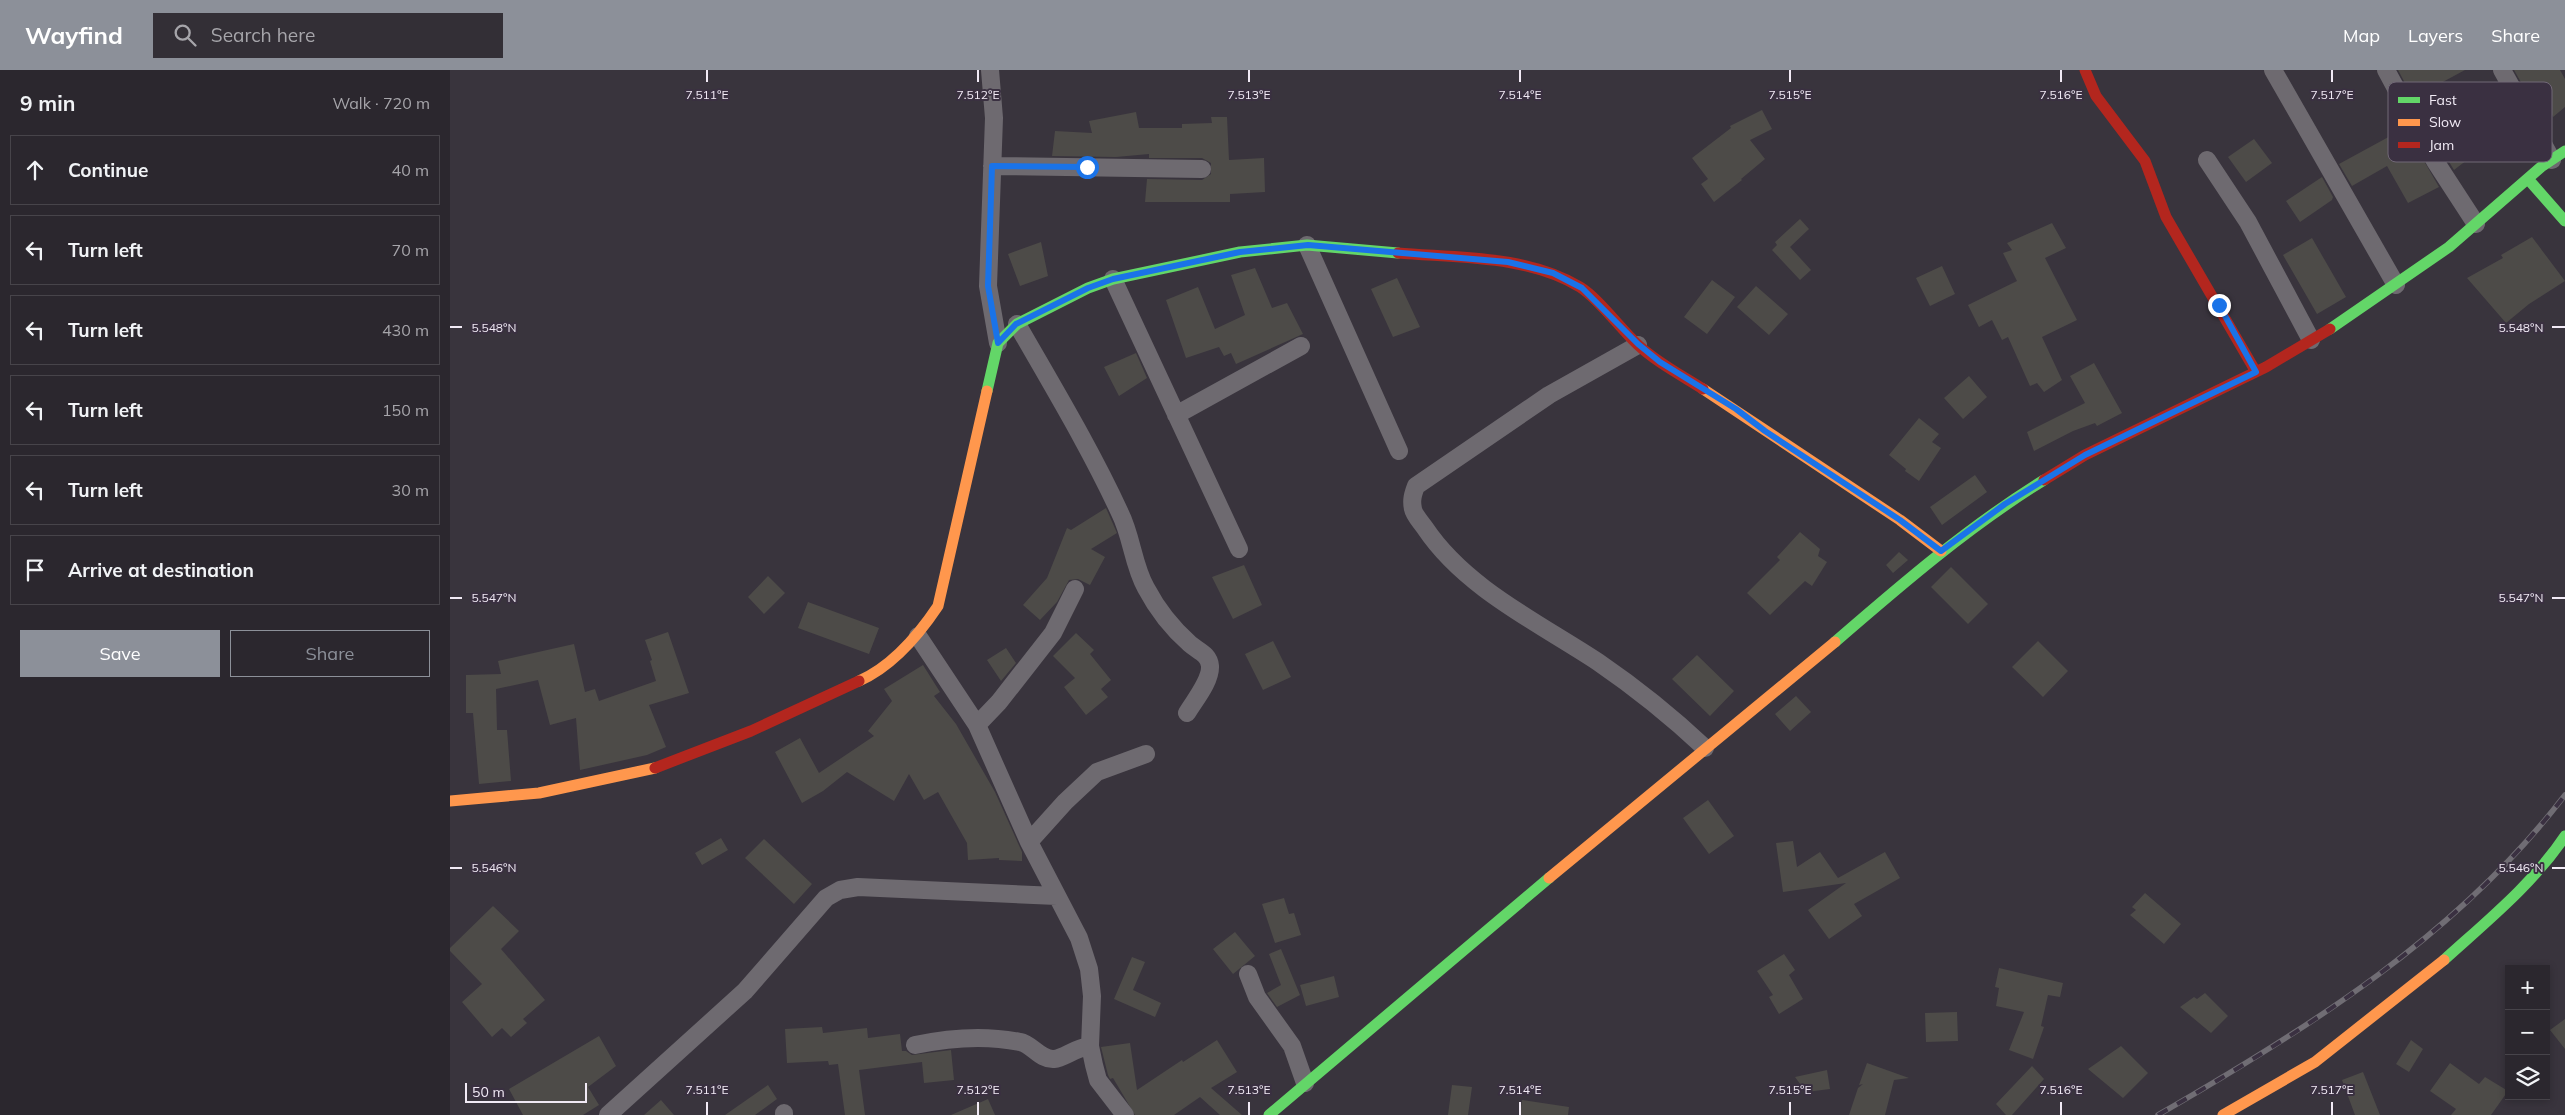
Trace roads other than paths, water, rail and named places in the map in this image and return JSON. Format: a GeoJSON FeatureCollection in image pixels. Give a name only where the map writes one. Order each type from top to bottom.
{"type":"FeatureCollection","features":[{"type":"Feature","properties":{"kind":"street"},"geometry":{"type":"LineString","coordinates":[[450,801],[539,793],[661,767],[751,731],[873,675],[918,636],[938,606],[944,587],[998,343],[988,286],[994,118],[990,70]]}},
{"type":"Feature","properties":{"kind":"street"},"geometry":{"type":"LineString","coordinates":[[2084,70],[2096,96],[2144,161],[2166,217],[2209,288],[2256,372]]}},
{"type":"Feature","properties":{"kind":"street"},"geometry":{"type":"LineString","coordinates":[[2273,70],[2396,284]]}},
{"type":"Feature","properties":{"kind":"street"},"geometry":{"type":"LineString","coordinates":[[2386,70],[2392,82]]}},
{"type":"Feature","properties":{"kind":"street"},"geometry":{"type":"LineString","coordinates":[[2502,70],[2510,82]]}},
{"type":"Feature","properties":{"kind":"street"},"geometry":{"type":"LineString","coordinates":[[2207,160],[2248,222],[2311,340]]}},
{"type":"Feature","properties":{"kind":"street"},"geometry":{"type":"LineString","coordinates":[[2436,162],[2476,224]]}},
{"type":"Feature","properties":{"kind":"street"},"geometry":{"type":"LineString","coordinates":[[1269,1115],[1285,1108],[1305,1084],[1705,748],[1802,670],[1941,551],[2005,504],[2085,455],[2256,372],[2311,340],[2449,248],[2549,162]]}},
{"type":"Feature","properties":{"kind":"street"},"geometry":{"type":"LineString","coordinates":[[992,166],[1202,168]]}},
{"type":"Feature","properties":{"kind":"street"},"geometry":{"type":"LineString","coordinates":[[2528,178],[2565,221]]}},
{"type":"Feature","properties":{"kind":"street"},"geometry":{"type":"LineString","coordinates":[[998,343],[1016,324],[1088,288],[1113,279],[1240,252],[1308,245],[1508,262],[1553,273],[1582,288],[1638,344],[1660,362],[1697,383],[1765,431],[1900,520],[1941,551]]}},
{"type":"Feature","properties":{"kind":"street"},"geometry":{"type":"LineString","coordinates":[[1308,245],[1399,450]]}},
{"type":"Feature","properties":{"kind":"street"},"geometry":{"type":"LineString","coordinates":[[1113,279],[1239,549]]}},
{"type":"Feature","properties":{"kind":"street"},"geometry":{"type":"LineString","coordinates":[[1016,324],[1098,465],[1122,516],[1138,571],[1146,589],[1164,616],[1190,644],[1205,655],[1210,665],[1209,674],[1187,713]]}},
{"type":"Feature","properties":{"kind":"street"},"geometry":{"type":"LineString","coordinates":[[1638,344],[1549,395],[1416,486],[1412,498],[1413,510],[1439,550],[1460,569],[1539,626],[1606,668],[1672,717],[1705,748]]}},
{"type":"Feature","properties":{"kind":"street"},"geometry":{"type":"LineString","coordinates":[[1176,415],[1301,346]]}},
{"type":"Feature","properties":{"kind":"street"},"geometry":{"type":"LineString","coordinates":[[977,725],[999,702],[1053,633],[1075,589]]}},
{"type":"Feature","properties":{"kind":"street"},"geometry":{"type":"LineString","coordinates":[[918,636],[977,725],[1029,842],[1079,938],[1089,969],[1092,996],[1090,1046],[1098,1080],[1125,1115]]}},
{"type":"Feature","properties":{"kind":"street"},"geometry":{"type":"LineString","coordinates":[[1029,842],[1064,802],[1097,772],[1146,754]]}},
{"type":"Feature","properties":{"kind":"street"},"geometry":{"type":"LineString","coordinates":[[2223,1115],[2315,1062],[2426,977],[2508,902],[2559,859],[2565,836]]}},
{"type":"Feature","properties":{"kind":"street"},"geometry":{"type":"LineString","coordinates":[[608,1115],[745,991],[826,898],[840,890],[858,887],[1057,896]]}},
{"type":"Feature","properties":{"kind":"street"},"geometry":{"type":"LineString","coordinates":[[1248,974],[1257,997],[1292,1046],[1305,1084]]}},
{"type":"Feature","properties":{"kind":"street"},"geometry":{"type":"LineString","coordinates":[[915,1044],[941,1040],[1002,1040],[1021,1042],[1045,1058],[1055,1059],[1076,1048],[1090,1046]]}},
{"type":"Feature","properties":{"kind":"railway"},"geometry":{"type":"LineString","coordinates":[[2158,1115],[2325,1013],[2429,935],[2478,892],[2523,845],[2565,795]]}}]}
